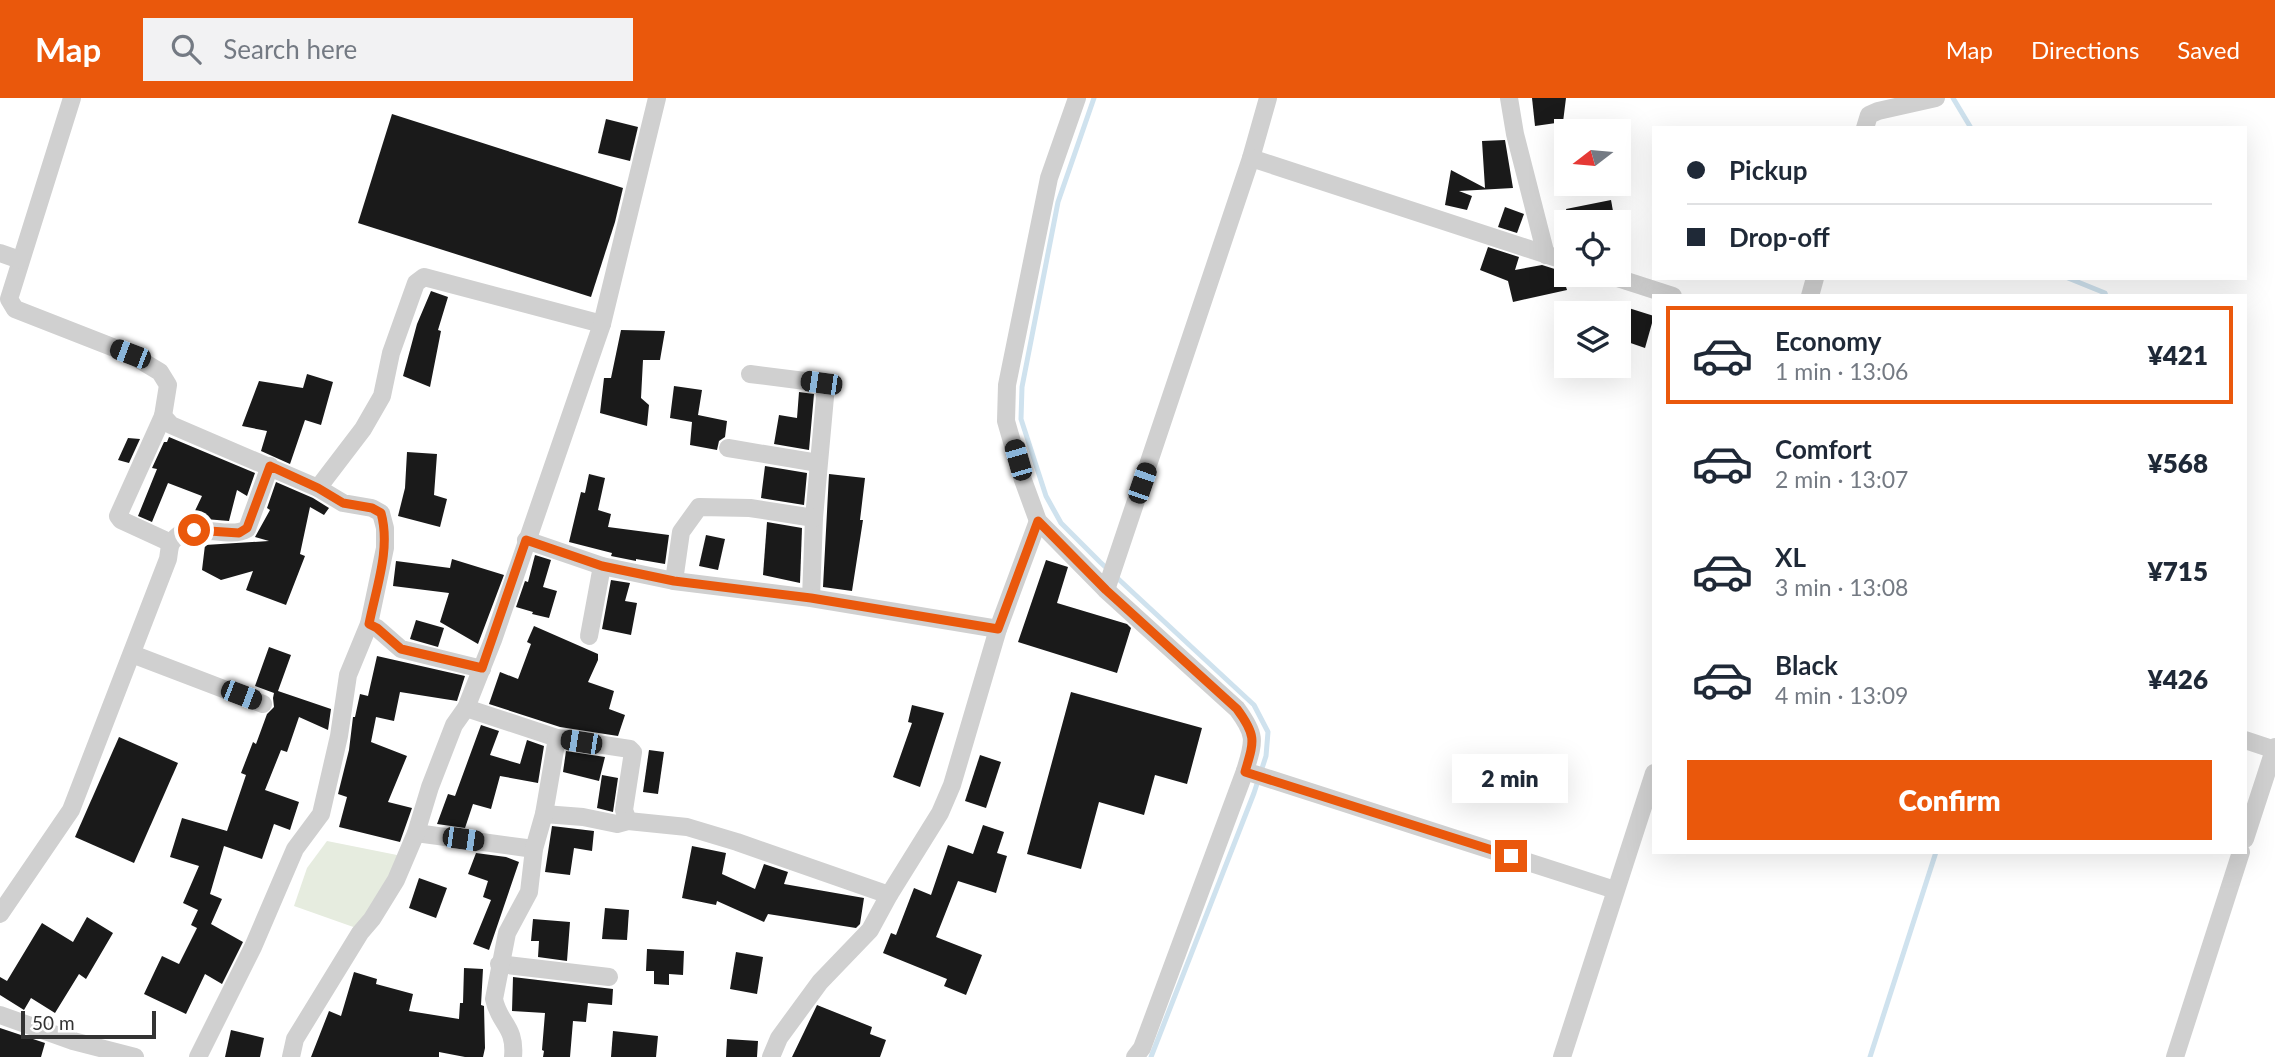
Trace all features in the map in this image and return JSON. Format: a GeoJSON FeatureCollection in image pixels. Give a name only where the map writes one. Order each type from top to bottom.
{"type":"FeatureCollection","features":[{"type":"Feature","properties":{"kind":"street"},"geometry":{"type":"LineString","coordinates":[[72,98],[9,299],[15,309],[130,354],[160,372],[168,385],[163,416],[118,516],[121,520],[171,543]]}},
{"type":"Feature","properties":{"kind":"street"},"geometry":{"type":"LineString","coordinates":[[291,1057],[295,1039],[396,880],[416,833],[454,725],[466,708],[482,668],[602,324],[657,98]]}},
{"type":"Feature","properties":{"kind":"street"},"geometry":{"type":"LineString","coordinates":[[1077,98],[1049,178],[1007,385],[1006,421],[1038,521],[1237,709],[1250,726],[1253,744],[1248,772],[1142,1048],[1135,1057]]}},
{"type":"Feature","properties":{"kind":"street"},"geometry":{"type":"LineString","coordinates":[[1108,586],[1251,158],[1268,98]]}},
{"type":"Feature","properties":{"kind":"street"},"geometry":{"type":"LineString","coordinates":[[1509,98],[1515,134],[1546,255]]}},
{"type":"Feature","properties":{"kind":"street"},"geometry":{"type":"LineString","coordinates":[[1866,126],[1869,115],[1878,111],[1936,98]]}},
{"type":"Feature","properties":{"kind":"street"},"geometry":{"type":"LineString","coordinates":[[1251,158],[1554,257]]}},
{"type":"Feature","properties":{"kind":"street"},"geometry":{"type":"LineString","coordinates":[[0,253],[20,260]]}},
{"type":"Feature","properties":{"kind":"street"},"geometry":{"type":"LineString","coordinates":[[318,488],[363,429],[382,396],[391,353],[415,284],[424,277],[602,324]]}},
{"type":"Feature","properties":{"kind":"street"},"geometry":{"type":"LineString","coordinates":[[1631,282],[1667,294]]}},
{"type":"Feature","properties":{"kind":"street"},"geometry":{"type":"LineString","coordinates":[[750,374],[821,383],[826,386],[814,518],[811,598]]}},
{"type":"Feature","properties":{"kind":"street"},"geometry":{"type":"LineString","coordinates":[[163,416],[171,425],[270,466],[343,503],[372,508],[381,513],[385,527],[385,548],[369,624],[348,676],[339,736],[321,814],[295,849],[253,947],[198,1057]]}},
{"type":"Feature","properties":{"kind":"street"},"geometry":{"type":"LineString","coordinates":[[729,448],[818,463]]}},
{"type":"Feature","properties":{"kind":"street"},"geometry":{"type":"LineString","coordinates":[[0,914],[71,810],[168,559],[171,543],[182,534],[194,530],[239,533],[247,528],[270,466]]}},
{"type":"Feature","properties":{"kind":"street"},"geometry":{"type":"LineString","coordinates":[[674,581],[681,532],[699,507],[750,508],[814,518]]}},
{"type":"Feature","properties":{"kind":"street"},"geometry":{"type":"LineString","coordinates":[[771,1057],[779,1038],[820,982],[870,930],[888,895],[940,813],[952,785],[998,629],[1038,521]]}},
{"type":"Feature","properties":{"kind":"street"},"geometry":{"type":"LineString","coordinates":[[526,540],[602,566],[674,581],[811,598],[998,629]]}},
{"type":"Feature","properties":{"kind":"street"},"geometry":{"type":"LineString","coordinates":[[589,636],[602,566]]}},
{"type":"Feature","properties":{"kind":"street"},"geometry":{"type":"LineString","coordinates":[[369,624],[401,649],[482,668]]}},
{"type":"Feature","properties":{"kind":"street"},"geometry":{"type":"LineString","coordinates":[[132,654],[263,704]]}},
{"type":"Feature","properties":{"kind":"street"},"geometry":{"type":"LineString","coordinates":[[466,708],[557,738],[633,752],[624,810],[628,821]]}},
{"type":"Feature","properties":{"kind":"street"},"geometry":{"type":"LineString","coordinates":[[513,1057],[512,1035],[495,1008],[494,999],[506,933],[529,892],[534,849],[544,814],[557,738]]}},
{"type":"Feature","properties":{"kind":"street"},"geometry":{"type":"LineString","coordinates":[[2247,741],[2275,749],[2247,833]]}},
{"type":"Feature","properties":{"kind":"street"},"geometry":{"type":"LineString","coordinates":[[1248,772],[1615,890]]}},
{"type":"Feature","properties":{"kind":"street"},"geometry":{"type":"LineString","coordinates":[[1562,1057],[1652,780]]}},
{"type":"Feature","properties":{"kind":"street"},"geometry":{"type":"LineString","coordinates":[[544,814],[583,817],[617,824],[628,821],[687,827],[888,895]]}},
{"type":"Feature","properties":{"kind":"street"},"geometry":{"type":"LineString","coordinates":[[416,833],[534,849]]}},
{"type":"Feature","properties":{"kind":"street"},"geometry":{"type":"LineString","coordinates":[[2175,1057],[2240,854]]}},
{"type":"Feature","properties":{"kind":"street"},"geometry":{"type":"LineString","coordinates":[[499,964],[609,977]]}},
{"type":"Feature","properties":{"kind":"street"},"geometry":{"type":"LineString","coordinates":[[0,1015],[73,1041],[135,1057]]}},
{"type":"Feature","properties":{"kind":"shaded area"},"geometry":{"type":"Polygon","coordinates":[[[327,841],[402,856],[359,929],[294,906],[307,868],[327,841]]]}},
{"type":"Feature","properties":{"kind":"building"},"geometry":{"type":"Polygon","coordinates":[[[1532,98],[1566,98],[1563,119],[1554,119],[1554,123],[1535,126],[1532,98]]]}},
{"type":"Feature","properties":{"kind":"building"},"geometry":{"type":"Polygon","coordinates":[[[392,114],[623,188],[591,297],[358,223],[392,114]]]}},
{"type":"Feature","properties":{"kind":"building"},"geometry":{"type":"Polygon","coordinates":[[[606,119],[638,127],[630,161],[598,153],[606,119]]]}},
{"type":"Feature","properties":{"kind":"building"},"geometry":{"type":"Polygon","coordinates":[[[1505,140],[1513,188],[1459,191],[1472,196],[1467,210],[1445,205],[1451,170],[1485,188],[1482,141],[1505,140]]]}},
{"type":"Feature","properties":{"kind":"building"},"geometry":{"type":"Polygon","coordinates":[[[1611,200],[1613,210],[1566,210],[1611,200]]]}},
{"type":"Feature","properties":{"kind":"building"},"geometry":{"type":"Polygon","coordinates":[[[1505,207],[1524,214],[1517,233],[1498,227],[1505,207]]]}},
{"type":"Feature","properties":{"kind":"building"},"geometry":{"type":"Polygon","coordinates":[[[1488,247],[1519,257],[1515,270],[1542,265],[1554,269],[1554,287],[1566,287],[1567,290],[1513,302],[1508,281],[1480,270],[1488,247]]]}},
{"type":"Feature","properties":{"kind":"building"},"geometry":{"type":"Polygon","coordinates":[[[431,291],[448,297],[438,330],[441,331],[430,387],[403,376],[417,324],[431,291]]]}},
{"type":"Feature","properties":{"kind":"building"},"geometry":{"type":"Polygon","coordinates":[[[1631,309],[1652,315],[1645,348],[1631,343],[1631,309]]]}},
{"type":"Feature","properties":{"kind":"building"},"geometry":{"type":"Polygon","coordinates":[[[621,330],[665,331],[660,360],[643,360],[641,398],[649,405],[647,426],[600,413],[604,378],[611,378],[621,330]]]}},
{"type":"Feature","properties":{"kind":"building"},"geometry":{"type":"Polygon","coordinates":[[[307,374],[333,382],[321,425],[305,420],[290,464],[261,451],[267,431],[242,426],[259,381],[303,388],[307,374]]]}},
{"type":"Feature","properties":{"kind":"building"},"geometry":{"type":"Polygon","coordinates":[[[674,386],[702,390],[698,415],[727,421],[725,437],[719,441],[717,450],[690,445],[692,422],[670,418],[674,386]]]}},
{"type":"Feature","properties":{"kind":"building"},"geometry":{"type":"Polygon","coordinates":[[[799,392],[814,394],[809,450],[774,444],[779,415],[797,418],[799,392]]]}},
{"type":"Feature","properties":{"kind":"building"},"geometry":{"type":"Polygon","coordinates":[[[169,437],[255,473],[247,496],[237,490],[229,521],[193,515],[202,496],[168,483],[152,522],[138,516],[157,469],[152,468],[169,437]]]}},
{"type":"Feature","properties":{"kind":"building"},"geometry":{"type":"Polygon","coordinates":[[[128,438],[140,439],[129,463],[118,460],[128,438]]]}},
{"type":"Feature","properties":{"kind":"building"},"geometry":{"type":"Polygon","coordinates":[[[407,452],[437,454],[434,495],[447,499],[440,527],[398,516],[405,488],[407,452]]]}},
{"type":"Feature","properties":{"kind":"building"},"geometry":{"type":"Polygon","coordinates":[[[765,466],[807,473],[804,505],[761,498],[765,466]]]}},
{"type":"Feature","properties":{"kind":"building"},"geometry":{"type":"Polygon","coordinates":[[[589,474],[605,478],[598,510],[611,514],[608,527],[669,535],[665,564],[611,556],[612,553],[569,542],[581,492],[585,493],[589,474]]]}},
{"type":"Feature","properties":{"kind":"building"},"geometry":{"type":"Polygon","coordinates":[[[829,474],[865,478],[860,520],[863,520],[852,591],[823,587],[829,474]]]}},
{"type":"Feature","properties":{"kind":"building"},"geometry":{"type":"Polygon","coordinates":[[[276,482],[329,508],[324,515],[310,507],[300,554],[305,556],[286,605],[246,590],[253,571],[221,580],[202,570],[205,545],[269,541],[255,537],[270,510],[267,508],[276,482]]]}},
{"type":"Feature","properties":{"kind":"building"},"geometry":{"type":"Polygon","coordinates":[[[767,522],[802,528],[800,583],[763,575],[767,522]]]}},
{"type":"Feature","properties":{"kind":"building"},"geometry":{"type":"Polygon","coordinates":[[[706,535],[725,539],[718,570],[699,566],[706,535]]]}},
{"type":"Feature","properties":{"kind":"building"},"geometry":{"type":"Polygon","coordinates":[[[535,555],[551,560],[543,587],[557,591],[549,618],[516,607],[525,581],[528,582],[535,555]]]}},
{"type":"Feature","properties":{"kind":"building"},"geometry":{"type":"Polygon","coordinates":[[[452,559],[504,575],[478,644],[440,622],[449,593],[393,586],[396,561],[450,568],[452,559]]]}},
{"type":"Feature","properties":{"kind":"building"},"geometry":{"type":"Polygon","coordinates":[[[1046,560],[1068,567],[1057,603],[1127,624],[1131,628],[1117,673],[1018,642],[1046,560]]]}},
{"type":"Feature","properties":{"kind":"building"},"geometry":{"type":"Polygon","coordinates":[[[611,580],[630,583],[625,601],[637,603],[631,635],[602,629],[611,580]]]}},
{"type":"Feature","properties":{"kind":"building"},"geometry":{"type":"Polygon","coordinates":[[[416,620],[444,628],[438,647],[410,639],[416,620]]]}},
{"type":"Feature","properties":{"kind":"building"},"geometry":{"type":"Polygon","coordinates":[[[534,626],[598,654],[588,682],[614,691],[609,709],[625,715],[618,736],[560,727],[489,704],[500,672],[518,679],[531,644],[527,642],[534,626]]]}},
{"type":"Feature","properties":{"kind":"building"},"geometry":{"type":"Polygon","coordinates":[[[269,647],[291,655],[278,691],[331,709],[328,730],[299,717],[287,752],[281,750],[265,790],[299,802],[290,830],[274,824],[262,859],[224,846],[210,894],[222,899],[211,924],[243,942],[222,984],[205,974],[186,1014],[144,994],[162,956],[179,964],[197,928],[191,925],[198,910],[183,903],[199,866],[170,857],[182,818],[227,831],[246,775],[241,773],[267,714],[274,707],[274,693],[255,686],[269,647]]]}},
{"type":"Feature","properties":{"kind":"building"},"geometry":{"type":"Polygon","coordinates":[[[377,656],[465,676],[457,701],[400,692],[394,721],[376,717],[371,742],[407,756],[388,802],[412,808],[400,842],[339,827],[347,797],[338,794],[349,750],[353,717],[360,694],[368,696],[377,656]]]}},
{"type":"Feature","properties":{"kind":"building"},"geometry":{"type":"Polygon","coordinates":[[[1071,692],[1202,728],[1187,784],[1155,775],[1144,815],[1099,802],[1081,869],[1027,854],[1071,692]]]}},
{"type":"Feature","properties":{"kind":"building"},"geometry":{"type":"Polygon","coordinates":[[[912,705],[944,713],[920,787],[893,777],[912,723],[908,722],[912,705]]]}},
{"type":"Feature","properties":{"kind":"building"},"geometry":{"type":"Polygon","coordinates":[[[481,725],[499,731],[490,755],[520,764],[527,740],[544,746],[538,783],[500,776],[491,809],[473,804],[465,828],[437,824],[448,794],[455,796],[481,725]]]}},
{"type":"Feature","properties":{"kind":"building"},"geometry":{"type":"Polygon","coordinates":[[[119,737],[178,763],[134,863],[75,837],[119,737]]]}},
{"type":"Feature","properties":{"kind":"building"},"geometry":{"type":"Polygon","coordinates":[[[649,750],[664,752],[658,794],[643,792],[649,750]]]}},
{"type":"Feature","properties":{"kind":"building"},"geometry":{"type":"Polygon","coordinates":[[[566,751],[605,757],[599,781],[563,772],[566,751]]]}},
{"type":"Feature","properties":{"kind":"building"},"geometry":{"type":"Polygon","coordinates":[[[980,755],[1001,762],[986,808],[965,801],[980,755]]]}},
{"type":"Feature","properties":{"kind":"building"},"geometry":{"type":"Polygon","coordinates":[[[602,775],[618,778],[613,812],[597,808],[602,775]]]}},
{"type":"Feature","properties":{"kind":"building"},"geometry":{"type":"Polygon","coordinates":[[[983,825],[1004,832],[997,853],[1007,856],[996,893],[958,881],[936,937],[982,955],[966,995],[944,986],[947,979],[883,953],[891,933],[896,935],[914,888],[931,895],[948,845],[973,854],[983,825]]]}},
{"type":"Feature","properties":{"kind":"building"},"geometry":{"type":"Polygon","coordinates":[[[552,826],[594,831],[592,851],[574,848],[570,875],[545,872],[552,826]]]}},
{"type":"Feature","properties":{"kind":"building"},"geometry":{"type":"Polygon","coordinates":[[[692,846],[726,853],[722,874],[755,889],[764,864],[788,872],[784,884],[864,898],[860,924],[856,928],[768,914],[764,922],[717,901],[716,905],[682,898],[692,846]]]}},
{"type":"Feature","properties":{"kind":"building"},"geometry":{"type":"Polygon","coordinates":[[[476,853],[506,857],[519,862],[489,950],[473,944],[491,900],[483,897],[488,881],[468,874],[476,853]]]}},
{"type":"Feature","properties":{"kind":"building"},"geometry":{"type":"Polygon","coordinates":[[[419,878],[447,888],[436,918],[409,908],[419,878]]]}},
{"type":"Feature","properties":{"kind":"building"},"geometry":{"type":"Polygon","coordinates":[[[605,908],[629,910],[627,940],[602,939],[605,908]]]}},
{"type":"Feature","properties":{"kind":"building"},"geometry":{"type":"Polygon","coordinates":[[[87,917],[113,933],[86,979],[79,974],[55,1013],[31,998],[24,1010],[0,995],[0,977],[7,981],[42,923],[73,942],[87,917]]]}},
{"type":"Feature","properties":{"kind":"building"},"geometry":{"type":"Polygon","coordinates":[[[533,919],[570,922],[567,961],[538,957],[539,941],[531,941],[533,919]]]}},
{"type":"Feature","properties":{"kind":"building"},"geometry":{"type":"Polygon","coordinates":[[[647,949],[684,951],[683,975],[669,974],[669,985],[654,984],[654,971],[646,971],[647,949]]]}},
{"type":"Feature","properties":{"kind":"building"},"geometry":{"type":"Polygon","coordinates":[[[736,952],[763,957],[757,994],[730,989],[736,952]]]}},
{"type":"Feature","properties":{"kind":"building"},"geometry":{"type":"Polygon","coordinates":[[[464,968],[483,969],[483,1057],[439,1052],[439,1057],[311,1057],[329,1011],[341,1016],[354,972],[377,979],[376,984],[413,994],[409,1011],[459,1019],[460,1003],[463,1003],[464,968]]]}},
{"type":"Feature","properties":{"kind":"building"},"geometry":{"type":"Polygon","coordinates":[[[513,977],[613,989],[612,1005],[588,1003],[586,1022],[573,1021],[570,1057],[543,1057],[545,1013],[512,1011],[513,977]]]}},
{"type":"Feature","properties":{"kind":"building"},"geometry":{"type":"Polygon","coordinates":[[[817,1005],[872,1027],[870,1034],[886,1040],[880,1057],[792,1057],[817,1005]]]}},
{"type":"Feature","properties":{"kind":"building"},"geometry":{"type":"Polygon","coordinates":[[[0,1028],[45,1043],[41,1057],[0,1057],[0,1028]]]}},
{"type":"Feature","properties":{"kind":"building"},"geometry":{"type":"Polygon","coordinates":[[[231,1030],[264,1038],[260,1057],[225,1057],[231,1030]]]}},
{"type":"Feature","properties":{"kind":"building"},"geometry":{"type":"Polygon","coordinates":[[[613,1031],[658,1036],[656,1057],[611,1057],[613,1031]]]}},
{"type":"Feature","properties":{"kind":"building"},"geometry":{"type":"Polygon","coordinates":[[[727,1039],[758,1041],[757,1057],[726,1057],[727,1039]]]}},
{"type":"Feature","properties":{"kind":"waterway"},"geometry":{"type":"LineString","coordinates":[[1094,98],[1058,202],[1022,387],[1021,419],[1046,496],[1061,523],[1254,705],[1268,732],[1266,756],[1254,793],[1151,1057]]}},
{"type":"Feature","properties":{"kind":"waterway"},"geometry":{"type":"LineString","coordinates":[[1953,98],[1970,126]]}},
{"type":"Feature","properties":{"kind":"waterway"},"geometry":{"type":"LineString","coordinates":[[2073,280],[2105,294]]}},
{"type":"Feature","properties":{"kind":"waterway"},"geometry":{"type":"LineString","coordinates":[[1870,1057],[1935,854]]}},
{"type":"Feature","properties":{"kind":"route"},"geometry":{"type":"LineString","coordinates":[[194,530],[239,533],[247,528],[270,466],[343,503],[372,508],[381,513],[385,527],[385,548],[369,624],[401,649],[482,668],[526,540],[602,566],[674,581],[811,598],[998,629],[1038,521],[1106,590],[1237,709],[1250,726],[1253,744],[1245,772],[1511,856]]}}]}
